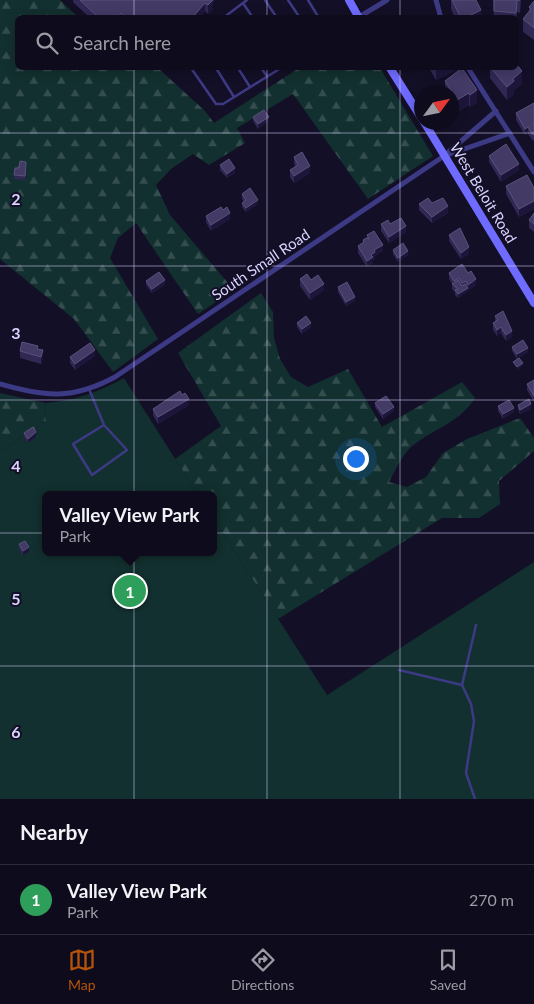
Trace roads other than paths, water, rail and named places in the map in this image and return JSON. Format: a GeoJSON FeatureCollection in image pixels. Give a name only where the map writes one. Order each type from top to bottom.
{"type":"FeatureCollection","features":[{"type":"Feature","properties":{"kind":"main road"},"geometry":{"type":"LineString","coordinates":[[349,0],[358,15]]}},
{"type":"Feature","properties":{"kind":"main road"},"geometry":{"type":"LineString","coordinates":[[391,70],[414,106]]}},
{"type":"Feature","properties":{"kind":"main road","name":"West Beloit Road"},"geometry":{"type":"LineString","coordinates":[[429,130],[534,303]]}},
{"type":"Feature","properties":{"kind":"street"},"geometry":{"type":"LineString","coordinates":[[362,15],[387,0]]}},
{"type":"Feature","properties":{"kind":"street"},"geometry":{"type":"LineString","coordinates":[[436,0],[440,15]]}},
{"type":"Feature","properties":{"kind":"street"},"geometry":{"type":"LineString","coordinates":[[469,70],[534,172]]}},
{"type":"Feature","properties":{"kind":"street"},"geometry":{"type":"LineString","coordinates":[[444,156],[496,111]]}},
{"type":"Feature","properties":{"kind":"street"},"geometry":{"type":"LineString","coordinates":[[444,156],[510,133]]}},
{"type":"Feature","properties":{"kind":"street","name":"South Small Road"},"geometry":{"type":"LineString","coordinates":[[0,384],[45,395],[70,394],[89,389],[115,378],[444,156]]}},
{"type":"Feature","properties":{"kind":"street"},"geometry":{"type":"LineString","coordinates":[[528,162],[534,159]]}},
{"type":"Feature","properties":{"kind":"lane"},"geometry":{"type":"LineString","coordinates":[[229,15],[247,0]]}},
{"type":"Feature","properties":{"kind":"lane"},"geometry":{"type":"LineString","coordinates":[[265,0],[275,15]]}},
{"type":"Feature","properties":{"kind":"lane"},"geometry":{"type":"LineString","coordinates":[[288,0],[298,15]]}},
{"type":"Feature","properties":{"kind":"lane"},"geometry":{"type":"LineString","coordinates":[[308,0],[318,15]]}},
{"type":"Feature","properties":{"kind":"lane"},"geometry":{"type":"LineString","coordinates":[[243,3],[250,15]]}},
{"type":"Feature","properties":{"kind":"lane"},"geometry":{"type":"LineString","coordinates":[[192,70],[216,104],[223,104],[278,70]]}},
{"type":"Feature","properties":{"kind":"lane"},"geometry":{"type":"LineString","coordinates":[[217,70],[234,97]]}},
{"type":"Feature","properties":{"kind":"lane"},"geometry":{"type":"LineString","coordinates":[[239,70],[250,87]]}},
{"type":"Feature","properties":{"kind":"lane"},"geometry":{"type":"LineString","coordinates":[[262,70],[267,76]]}},
{"type":"Feature","properties":{"kind":"lane"},"geometry":{"type":"LineString","coordinates":[[89,389],[104,425],[127,450],[92,475],[73,444],[104,425]]}},
{"type":"Feature","properties":{"kind":"lane"},"geometry":{"type":"LineString","coordinates":[[475,799],[466,773],[474,721],[471,704],[462,685],[476,625]]}},
{"type":"Feature","properties":{"kind":"lane"},"geometry":{"type":"LineString","coordinates":[[399,670],[462,685]]}},
{"type":"Feature","properties":{"kind":"place","name":"Valley View Park"},"geometry":{"type":"Point","coordinates":[130,591]}}]}
